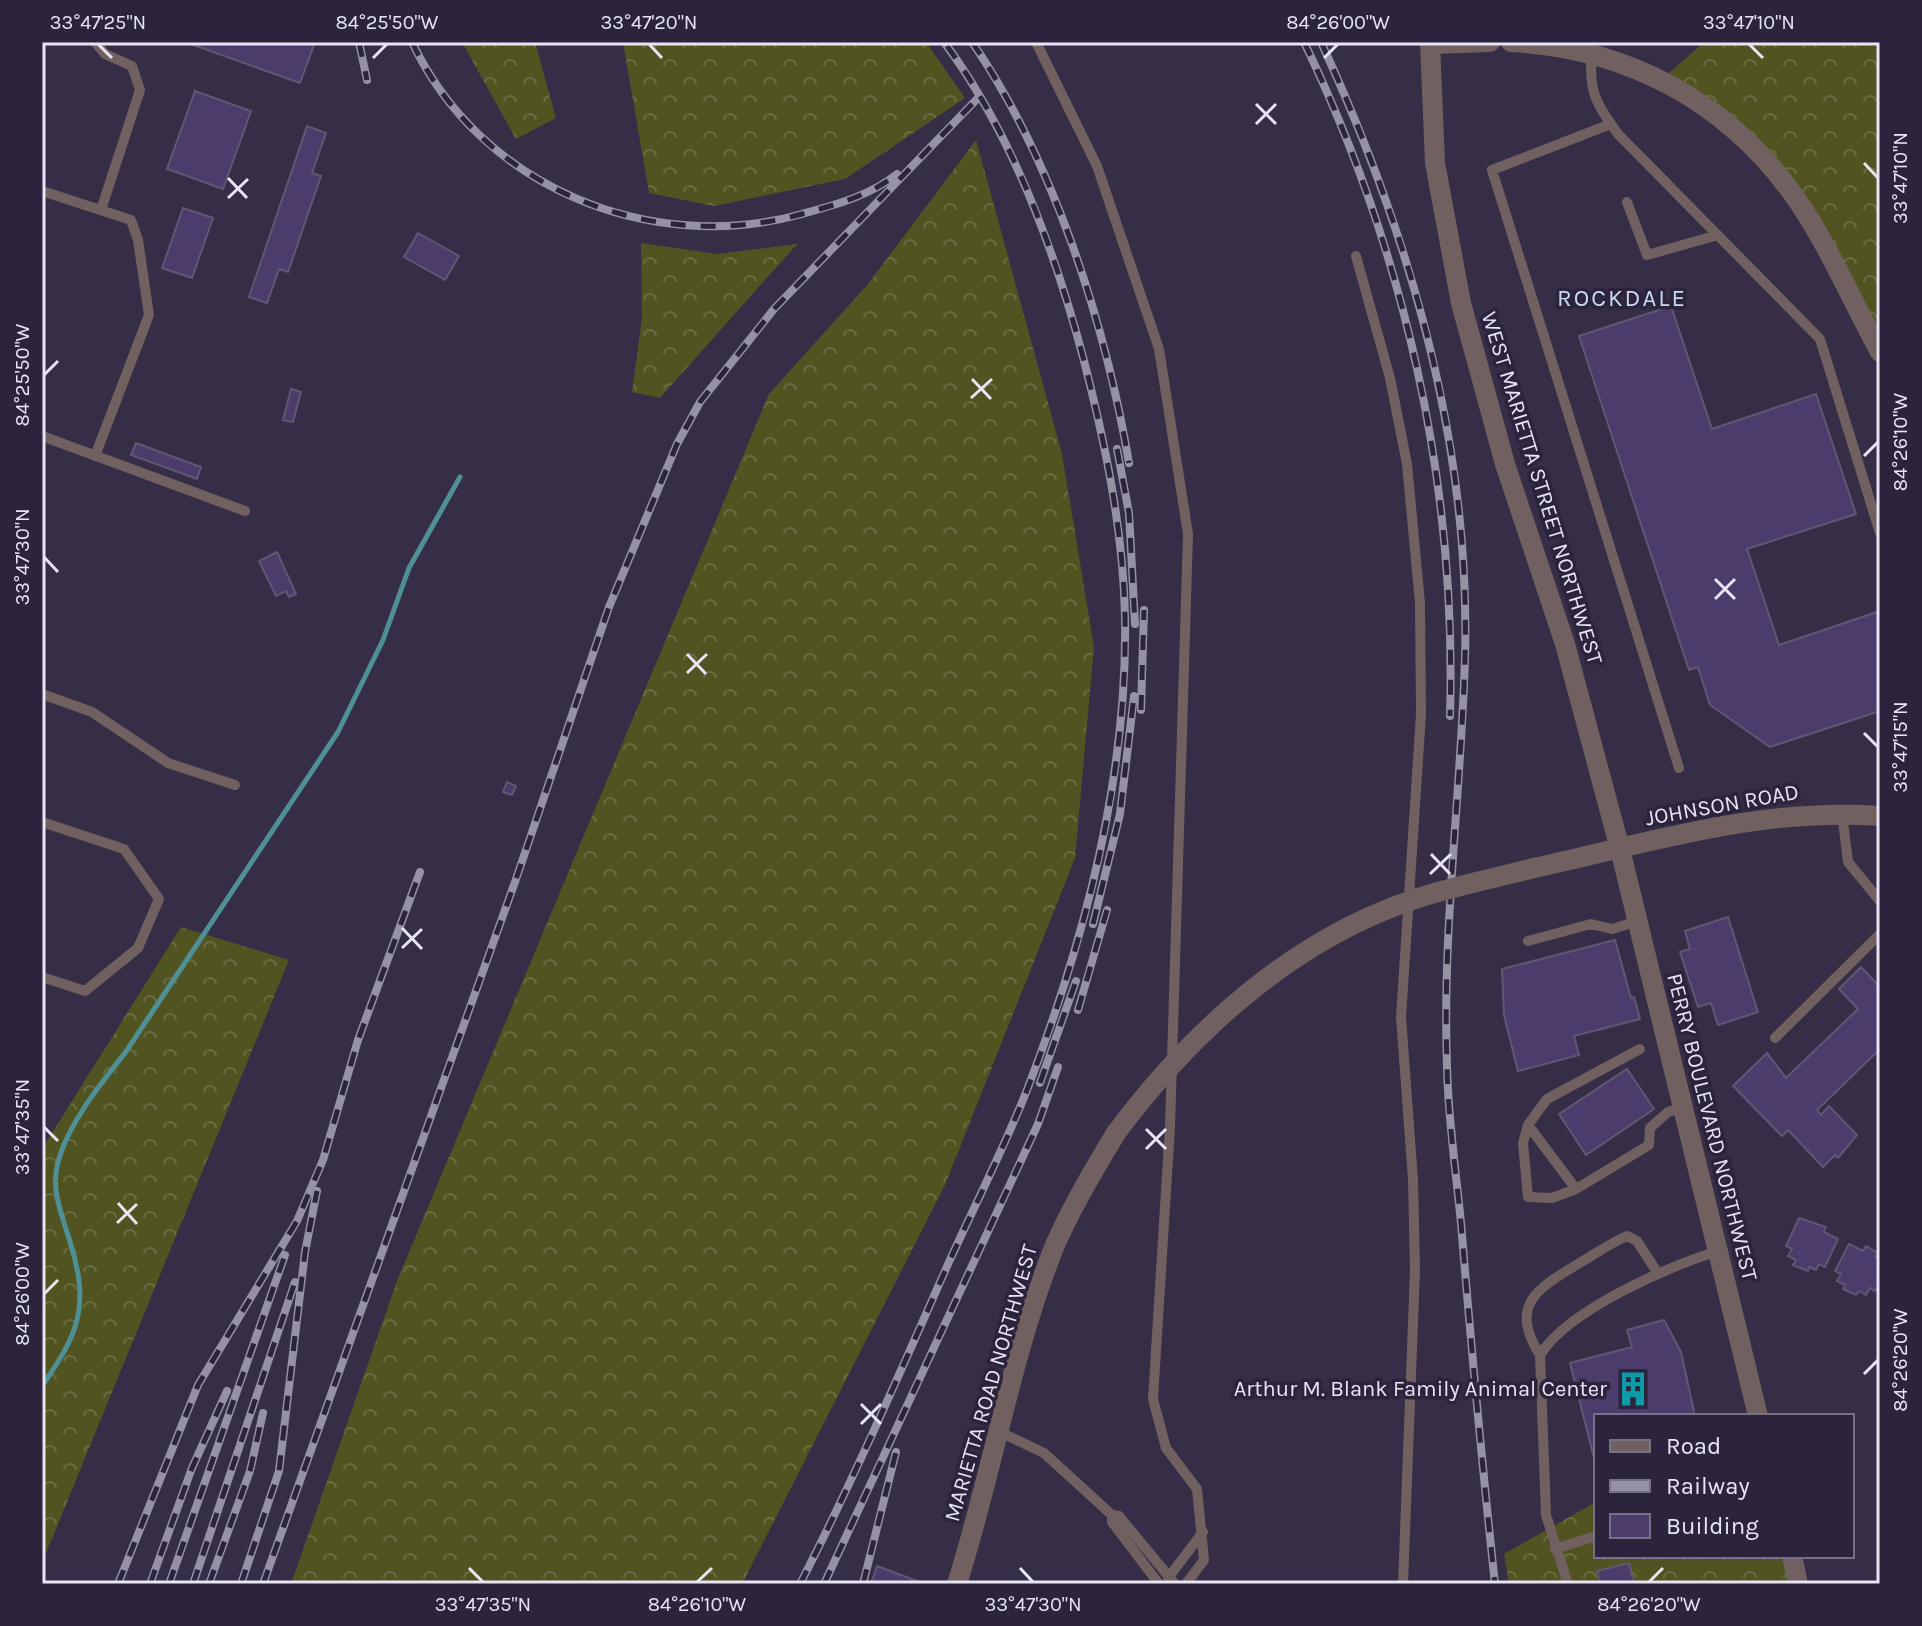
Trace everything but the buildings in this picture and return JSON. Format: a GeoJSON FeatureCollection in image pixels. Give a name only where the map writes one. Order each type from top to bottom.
{"type":"FeatureCollection","features":[{"type":"Feature","properties":{"kind":"street"},"geometry":{"type":"LineString","coordinates":[[1430,43],[1490,42]]}},
{"type":"Feature","properties":{"kind":"street"},"geometry":{"type":"LineString","coordinates":[[1511,42],[1600,50],[1685,92],[1729,123],[1763,156],[1796,199],[1880,352]]}},
{"type":"Feature","properties":{"kind":"street","name":"WEST MARIETTA STREET NORTHWEST"},"geometry":{"type":"LineString","coordinates":[[1430,43],[1435,163],[1461,303],[1505,464],[1565,644],[1620,849]]}},
{"type":"Feature","properties":{"kind":"street","name":"JOHNSON ROAD"},"geometry":{"type":"LineString","coordinates":[[1620,849],[1775,816],[1842,813],[1880,816]]}},
{"type":"Feature","properties":{"kind":"street","name":"MARIETTA ROAD NORTHWEST"},"geometry":{"type":"LineString","coordinates":[[957,1584],[1034,1306],[1055,1246],[1082,1188],[1153,1082],[1198,1035],[1262,980],[1344,930],[1414,899],[1620,849]]}},
{"type":"Feature","properties":{"kind":"street","name":"PERRY BOULEVARD NORTHWEST"},"geometry":{"type":"LineString","coordinates":[[1620,849],[1758,1414]]}},
{"type":"Feature","properties":{"kind":"street"},"geometry":{"type":"LineString","coordinates":[[1792,1558],[1798,1584]]}},
{"type":"Feature","properties":{"kind":"lane"},"geometry":{"type":"LineString","coordinates":[[95,42],[105,54],[132,66],[140,90],[101,210]]}},
{"type":"Feature","properties":{"kind":"lane"},"geometry":{"type":"LineString","coordinates":[[1036,42],[1097,166],[1159,349],[1188,534],[1170,1127],[1153,1399],[1166,1448],[1197,1489],[1204,1560],[1186,1584]]}},
{"type":"Feature","properties":{"kind":"lane"},"geometry":{"type":"LineString","coordinates":[[1600,50],[1589,80],[1596,103],[1611,124],[1820,339],[1880,533]]}},
{"type":"Feature","properties":{"kind":"lane"},"geometry":{"type":"LineString","coordinates":[[1611,124],[1492,170],[1679,768]]}},
{"type":"Feature","properties":{"kind":"lane"},"geometry":{"type":"LineString","coordinates":[[42,191],[131,220],[138,240],[149,315],[95,456]]}},
{"type":"Feature","properties":{"kind":"lane"},"geometry":{"type":"LineString","coordinates":[[1627,202],[1647,255],[1718,235]]}},
{"type":"Feature","properties":{"kind":"lane"},"geometry":{"type":"LineString","coordinates":[[1356,256],[1390,378],[1407,464],[1420,603],[1420,742],[1401,1017],[1413,1180],[1415,1270],[1403,1584]]}},
{"type":"Feature","properties":{"kind":"lane"},"geometry":{"type":"LineString","coordinates":[[42,436],[245,511]]}},
{"type":"Feature","properties":{"kind":"lane"},"geometry":{"type":"LineString","coordinates":[[42,694],[92,712],[168,763],[235,785]]}},
{"type":"Feature","properties":{"kind":"lane"},"geometry":{"type":"LineString","coordinates":[[1842,813],[1848,862],[1880,901]]}},
{"type":"Feature","properties":{"kind":"lane"},"geometry":{"type":"LineString","coordinates":[[42,822],[124,849],[159,899],[138,948],[85,991],[42,977]]}},
{"type":"Feature","properties":{"kind":"lane"},"geometry":{"type":"LineString","coordinates":[[1528,941],[1591,924],[1612,929],[1638,921]]}},
{"type":"Feature","properties":{"kind":"lane"},"geometry":{"type":"LineString","coordinates":[[1775,1038],[1880,934]]}},
{"type":"Feature","properties":{"kind":"lane"},"geometry":{"type":"LineString","coordinates":[[1640,1049],[1547,1099],[1528,1125],[1523,1143],[1528,1197],[1552,1198],[1576,1189],[1649,1145],[1650,1128],[1668,1112],[1683,1107]]}},
{"type":"Feature","properties":{"kind":"lane"},"geometry":{"type":"LineString","coordinates":[[1528,1125],[1576,1189]]}},
{"type":"Feature","properties":{"kind":"lane"},"geometry":{"type":"LineString","coordinates":[[1568,1584],[1546,1515],[1540,1355],[1529,1338],[1529,1308],[1537,1289],[1627,1236],[1637,1241],[1657,1272]]}},
{"type":"Feature","properties":{"kind":"lane"},"geometry":{"type":"LineString","coordinates":[[1540,1355],[1555,1334],[1657,1272],[1718,1251]]}},
{"type":"Feature","properties":{"kind":"lane"},"geometry":{"type":"LineString","coordinates":[[1000,1432],[1044,1453],[1112,1515],[1119,1516],[1166,1582],[1203,1532]]}},
{"type":"Feature","properties":{"kind":"lane"},"geometry":{"type":"LineString","coordinates":[[1555,1549],[1594,1537]]}},
{"type":"Feature","properties":{"kind":"green space"},"geometry":{"type":"Polygon","coordinates":[[[462,42],[535,42],[556,118],[516,139],[462,42]]]}},
{"type":"Feature","properties":{"kind":"green space"},"geometry":{"type":"Polygon","coordinates":[[[623,42],[926,42],[965,98],[845,179],[714,206],[649,193],[623,42]]]}},
{"type":"Feature","properties":{"kind":"green space"},"geometry":{"type":"Polygon","coordinates":[[[1704,42],[1880,42],[1880,349],[1825,228],[1667,75],[1704,42]]]}},
{"type":"Feature","properties":{"kind":"green space"},"geometry":{"type":"Polygon","coordinates":[[[976,140],[1062,454],[1094,647],[1075,858],[945,1185],[742,1584],[291,1584],[397,1281],[769,394],[868,284],[976,140]]]}},
{"type":"Feature","properties":{"kind":"green space"},"geometry":{"type":"Polygon","coordinates":[[[641,243],[717,254],[797,244],[660,398],[632,392],[642,318],[641,243]]]}},
{"type":"Feature","properties":{"kind":"green space"},"geometry":{"type":"Polygon","coordinates":[[[181,927],[289,960],[42,1563],[42,1149],[181,927]]]}},
{"type":"Feature","properties":{"kind":"green space"},"geometry":{"type":"Polygon","coordinates":[[[1594,1503],[1594,1558],[1792,1558],[1799,1584],[1509,1584],[1504,1554],[1594,1503]]]}},
{"type":"Feature","properties":{"kind":"waterway"},"geometry":{"type":"LineString","coordinates":[[42,1386],[72,1335],[80,1304],[77,1267],[58,1204],[56,1183],[58,1162],[69,1133],[338,732],[383,640],[409,568],[460,477]]}},
{"type":"Feature","properties":{"kind":"railway"},"geometry":{"type":"LineString","coordinates":[[359,42],[367,80]]}},
{"type":"Feature","properties":{"kind":"railway"},"geometry":{"type":"LineString","coordinates":[[412,42],[442,93],[480,136],[525,171],[576,198],[630,216],[686,225],[744,225],[839,203],[864,194],[897,174]]}},
{"type":"Feature","properties":{"kind":"railway"},"geometry":{"type":"LineString","coordinates":[[800,1584],[877,1424],[1027,1090],[1084,917],[1111,798],[1119,737],[1125,616],[1121,550],[1099,421],[1083,357],[1059,275],[1028,193],[990,114],[944,42]]}},
{"type":"Feature","properties":{"kind":"railway"},"geometry":{"type":"LineString","coordinates":[[972,42],[1027,138],[1072,244],[1106,354],[1129,463]]}},
{"type":"Feature","properties":{"kind":"railway"},"geometry":{"type":"LineString","coordinates":[[1304,42],[1340,122],[1370,203],[1418,371],[1434,456],[1444,542],[1450,629],[1450,716]]}},
{"type":"Feature","properties":{"kind":"railway"},"geometry":{"type":"LineString","coordinates":[[1321,42],[1382,189],[1407,265],[1429,342],[1446,420],[1458,498],[1464,578],[1465,658],[1449,913],[1446,1015],[1448,1086],[1495,1584]]}},
{"type":"Feature","properties":{"kind":"railway"},"geometry":{"type":"LineString","coordinates":[[263,1584],[515,882],[609,607],[677,444],[700,402],[774,309],[977,99]]}},
{"type":"Feature","properties":{"kind":"railway"},"geometry":{"type":"LineString","coordinates":[[1117,449],[1129,513],[1135,624]]}},
{"type":"Feature","properties":{"kind":"railway"},"geometry":{"type":"LineString","coordinates":[[1141,710],[1144,610]]}},
{"type":"Feature","properties":{"kind":"railway"},"geometry":{"type":"LineString","coordinates":[[1093,924],[1120,814],[1134,696]]}},
{"type":"Feature","properties":{"kind":"railway"},"geometry":{"type":"LineString","coordinates":[[118,1584],[198,1385],[297,1221],[323,1160],[358,1040],[420,872]]}},
{"type":"Feature","properties":{"kind":"railway"},"geometry":{"type":"LineString","coordinates":[[1078,1010],[1107,910]]}},
{"type":"Feature","properties":{"kind":"railway"},"geometry":{"type":"LineString","coordinates":[[1040,1083],[1076,981]]}},
{"type":"Feature","properties":{"kind":"railway"},"geometry":{"type":"LineString","coordinates":[[824,1584],[1038,1124],[1058,1067]]}},
{"type":"Feature","properties":{"kind":"railway"},"geometry":{"type":"LineString","coordinates":[[241,1584],[279,1471],[305,1252],[317,1191]]}},
{"type":"Feature","properties":{"kind":"railway"},"geometry":{"type":"LineString","coordinates":[[169,1584],[285,1255]]}},
{"type":"Feature","properties":{"kind":"railway"},"geometry":{"type":"LineString","coordinates":[[193,1584],[295,1282]]}},
{"type":"Feature","properties":{"kind":"railway"},"geometry":{"type":"LineString","coordinates":[[150,1584],[192,1468],[227,1391]]}},
{"type":"Feature","properties":{"kind":"railway"},"geometry":{"type":"LineString","coordinates":[[209,1584],[250,1471],[263,1413]]}},
{"type":"Feature","properties":{"kind":"railway"},"geometry":{"type":"LineString","coordinates":[[863,1584],[896,1452]]}},
{"type":"Feature","properties":{"kind":"place","name":"Arthur M. Blank Family Animal Center"},"geometry":{"type":"Point","coordinates":[1633,1389]}},
{"type":"Feature","properties":{"kind":"district","name":"ROCKDALE"},"geometry":{"type":"Point","coordinates":[1622,298]}}]}
